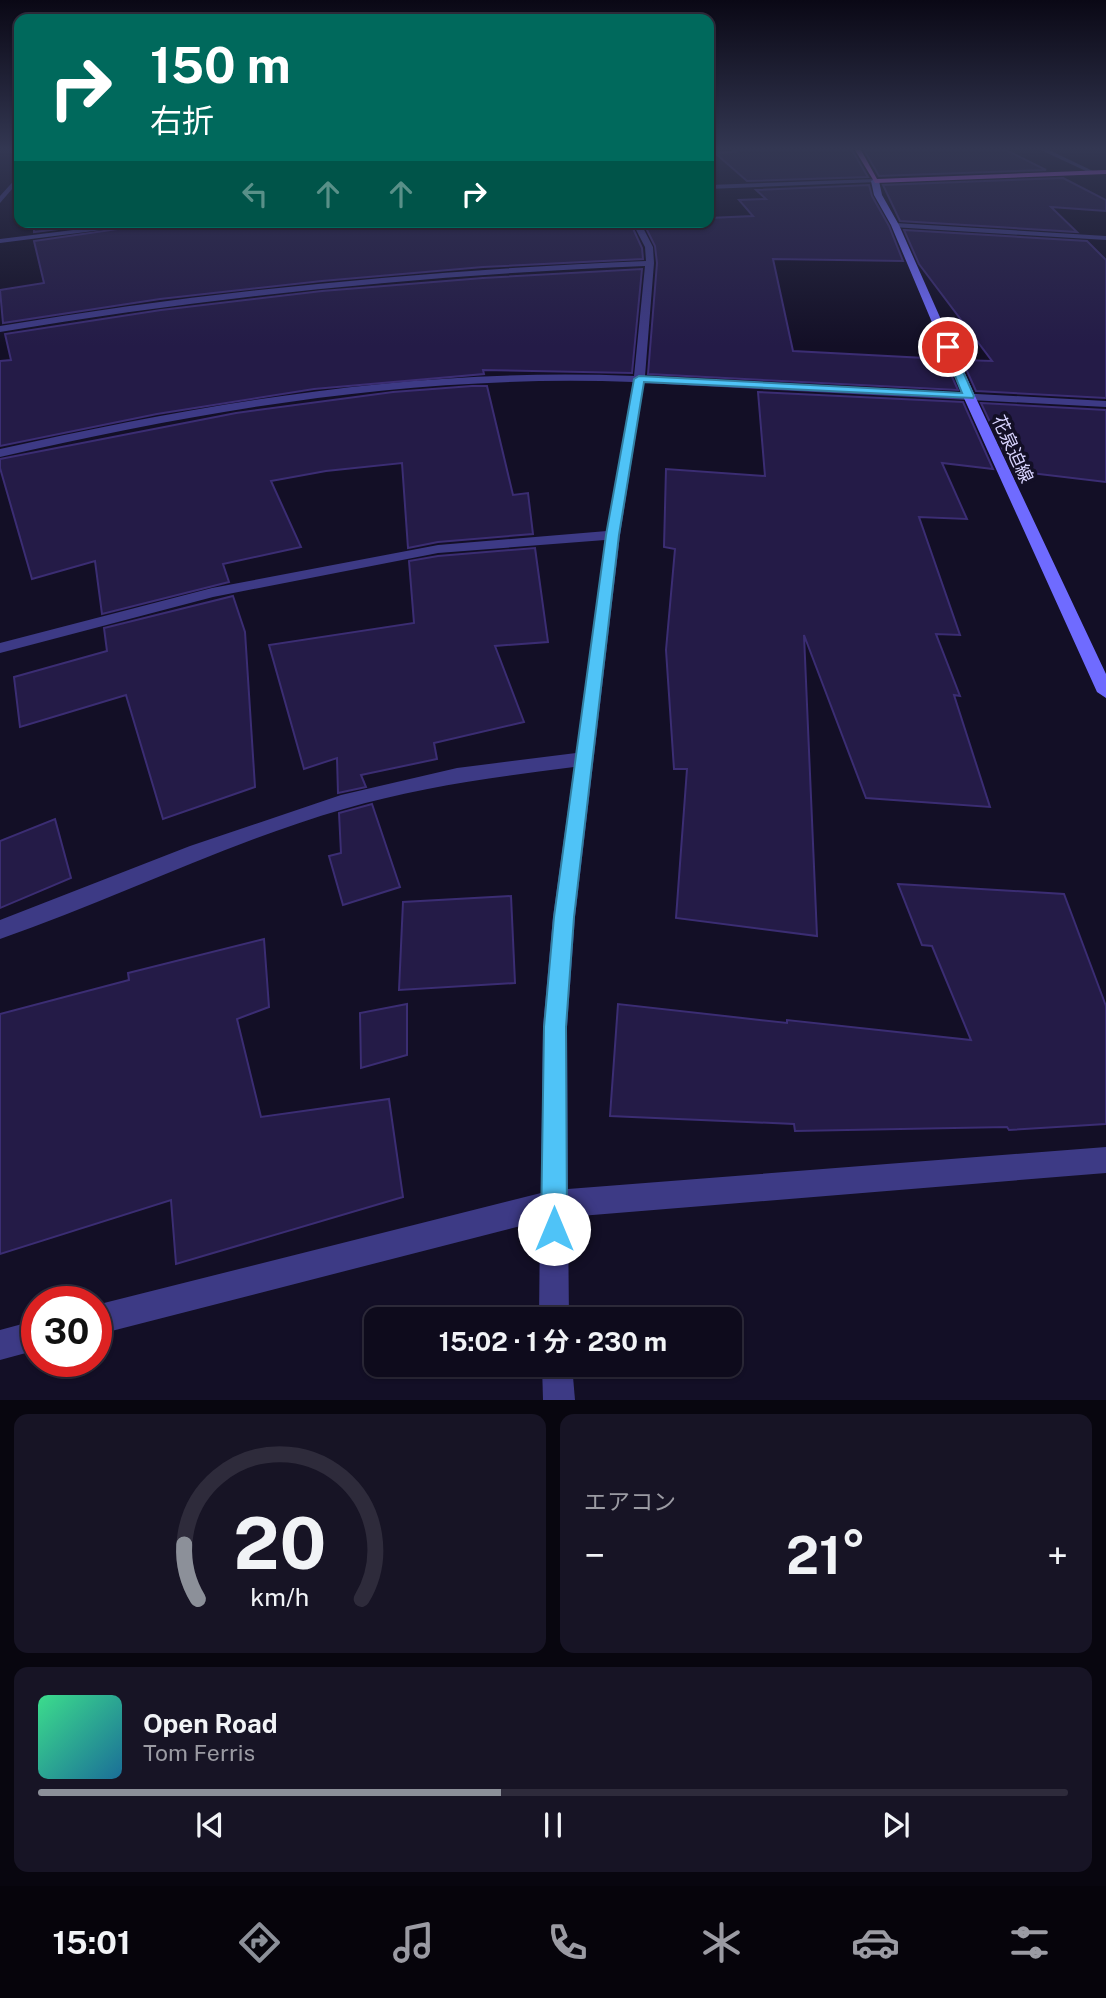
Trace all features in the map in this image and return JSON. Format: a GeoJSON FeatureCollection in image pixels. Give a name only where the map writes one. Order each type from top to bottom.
{"type":"FeatureCollection","features":[{"type":"Feature","properties":{"kind":"main road","name":"花泉迫線"},"geometry":{"type":"LineString","coordinates":[[890,215],[969,396],[1106,692]]}},
{"type":"Feature","properties":{"kind":"street"},"geometry":{"type":"LineString","coordinates":[[895,225],[1106,238]]}},
{"type":"Feature","properties":{"kind":"street"},"geometry":{"type":"LineString","coordinates":[[1,240],[107,228]]}},
{"type":"Feature","properties":{"kind":"street"},"geometry":{"type":"LineString","coordinates":[[554,1307],[555,1027],[564,917],[583,759],[613,535],[639,379],[650,263],[649,247],[639,228]]}},
{"type":"Feature","properties":{"kind":"street"},"geometry":{"type":"LineString","coordinates":[[0,329],[156,304],[319,286],[541,267],[650,263]]}},
{"type":"Feature","properties":{"kind":"street"},"geometry":{"type":"LineString","coordinates":[[0,453],[115,428],[341,391],[509,377],[639,379],[1106,404]]}},
{"type":"Feature","properties":{"kind":"street"},"geometry":{"type":"LineString","coordinates":[[0,648],[212,593],[388,558],[438,549],[613,535]]}},
{"type":"Feature","properties":{"kind":"street"},"geometry":{"type":"LineString","coordinates":[[0,930],[197,852],[341,802],[457,775],[583,759]]}},
{"type":"Feature","properties":{"kind":"street"},"geometry":{"type":"LineString","coordinates":[[112,1316],[554,1203],[1106,1160]]}},
{"type":"Feature","properties":{"kind":"street"},"geometry":{"type":"LineString","coordinates":[[0,1345],[21,1339]]}},
{"type":"Feature","properties":{"kind":"street"},"geometry":{"type":"LineString","coordinates":[[558,1377],[559,1399]]}},
{"type":"Feature","properties":{"kind":"building"},"geometry":{"type":"Polygon","coordinates":[[[883,215],[903,261],[773,259],[793,351],[944,359],[958,390],[648,374],[657,263],[655,246],[646,228],[714,228],[714,218],[883,215]]]}},
{"type":"Feature","properties":{"kind":"building"},"geometry":{"type":"Polygon","coordinates":[[[897,215],[1060,215],[1077,232],[900,221],[897,215]]]}},
{"type":"Feature","properties":{"kind":"building"},"geometry":{"type":"Polygon","coordinates":[[[34,228],[66,228],[34,232],[34,228]]]}},
{"type":"Feature","properties":{"kind":"building"},"geometry":{"type":"Polygon","coordinates":[[[124,228],[633,228],[642,248],[643,259],[483,267],[322,281],[160,299],[3,323],[0,290],[44,283],[34,241],[124,228]]]}},
{"type":"Feature","properties":{"kind":"building"},"geometry":{"type":"Polygon","coordinates":[[[904,230],[1087,241],[1106,260],[1106,398],[976,391],[962,360],[992,361],[919,264],[904,230]]]}},
{"type":"Feature","properties":{"kind":"building"},"geometry":{"type":"Polygon","coordinates":[[[642,269],[632,373],[483,370],[484,374],[314,389],[157,414],[0,446],[0,361],[11,360],[5,334],[161,310],[322,291],[642,269]]]}},
{"type":"Feature","properties":{"kind":"building"},"geometry":{"type":"Polygon","coordinates":[[[487,386],[513,495],[528,493],[533,534],[438,542],[408,548],[402,463],[326,471],[271,481],[301,547],[223,564],[229,582],[102,614],[95,561],[32,579],[0,468],[0,459],[236,413],[393,392],[487,386]]]}},
{"type":"Feature","properties":{"kind":"building"},"geometry":{"type":"Polygon","coordinates":[[[758,392],[963,402],[993,469],[942,463],[967,519],[919,517],[960,635],[936,634],[960,696],[954,695],[990,807],[866,798],[804,635],[817,936],[676,918],[687,769],[674,769],[666,650],[675,549],[664,547],[666,469],[765,476],[758,392]]]}},
{"type":"Feature","properties":{"kind":"building"},"geometry":{"type":"Polygon","coordinates":[[[981,403],[1106,410],[1106,482],[1013,471],[981,403]]]}},
{"type":"Feature","properties":{"kind":"building"},"geometry":{"type":"Polygon","coordinates":[[[535,548],[548,642],[495,646],[524,722],[434,743],[437,759],[361,775],[366,787],[338,793],[337,758],[304,769],[269,645],[414,623],[409,561],[535,548]]]}},
{"type":"Feature","properties":{"kind":"building"},"geometry":{"type":"Polygon","coordinates":[[[233,596],[245,632],[255,787],[163,819],[126,695],[20,727],[14,677],[107,651],[104,628],[233,596]]]}},
{"type":"Feature","properties":{"kind":"building"},"geometry":{"type":"Polygon","coordinates":[[[372,804],[400,887],[343,905],[329,856],[341,853],[339,813],[372,804]]]}},
{"type":"Feature","properties":{"kind":"building"},"geometry":{"type":"Polygon","coordinates":[[[55,819],[71,878],[0,908],[0,841],[55,819]]]}},
{"type":"Feature","properties":{"kind":"building"},"geometry":{"type":"Polygon","coordinates":[[[898,884],[1064,894],[1106,1006],[1106,1124],[1009,1130],[1007,1127],[795,1131],[794,1124],[610,1116],[618,1004],[971,1040],[932,946],[922,945],[898,884]]]}},
{"type":"Feature","properties":{"kind":"building"},"geometry":{"type":"Polygon","coordinates":[[[511,896],[515,983],[399,990],[403,902],[511,896]]]}},
{"type":"Feature","properties":{"kind":"building"},"geometry":{"type":"Polygon","coordinates":[[[264,939],[269,1007],[237,1019],[261,1117],[389,1099],[403,1197],[176,1264],[171,1200],[0,1254],[0,1014],[129,980],[128,973],[264,939]]]}},
{"type":"Feature","properties":{"kind":"building"},"geometry":{"type":"Polygon","coordinates":[[[407,1004],[407,1055],[361,1068],[360,1013],[407,1004]]]}},
{"type":"Feature","properties":{"kind":"route"},"geometry":{"type":"LineString","coordinates":[[554,1229],[555,1027],[564,917],[613,535],[639,379],[969,396],[948,347]]}}]}
